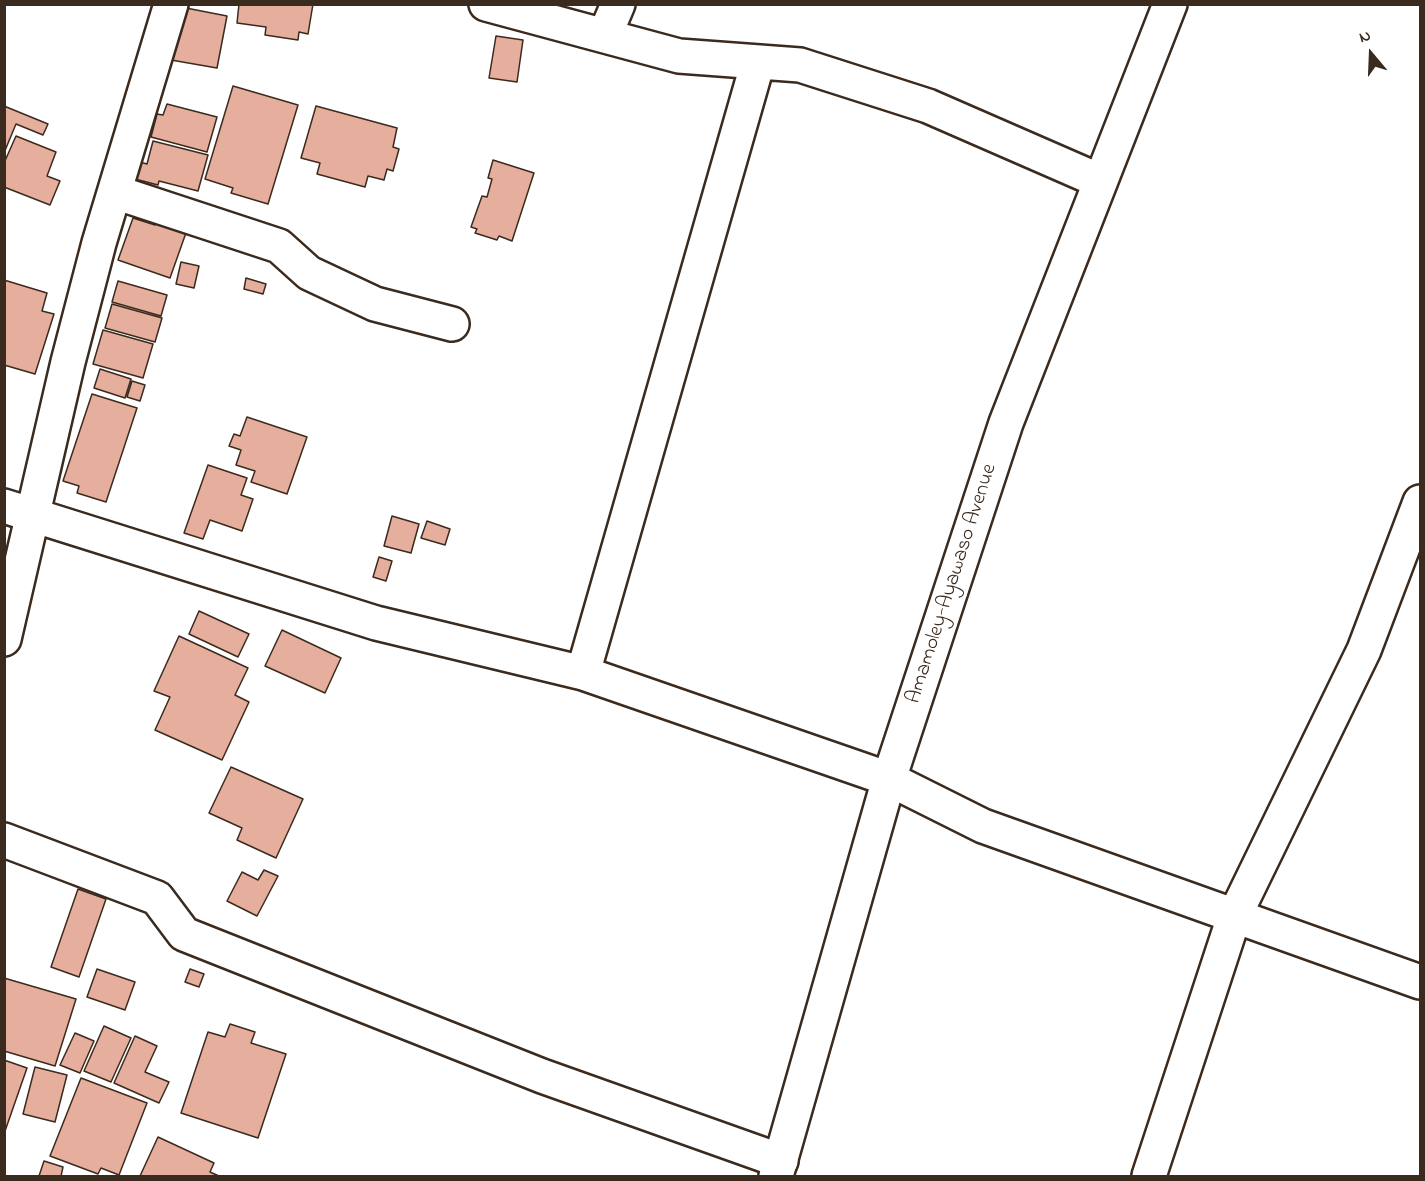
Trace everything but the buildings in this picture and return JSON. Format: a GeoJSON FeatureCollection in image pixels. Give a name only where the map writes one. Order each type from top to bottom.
{"type":"FeatureCollection","features":[{"type":"Feature","properties":{"kind":"street"},"geometry":{"type":"LineString","coordinates":[[4,639],[19,510],[68,362],[115,192],[171,4]]}},
{"type":"Feature","properties":{"kind":"street"},"geometry":{"type":"LineString","coordinates":[[486,4],[679,56],[800,65],[928,106],[1100,181]]}},
{"type":"Feature","properties":{"kind":"street"},"geometry":{"type":"LineString","coordinates":[[605,35],[618,4]]}},
{"type":"Feature","properties":{"kind":"street","name":"Amamoley-Ayawaso Avenue"},"geometry":{"type":"LineString","coordinates":[[778,1169],[889,779],[1006,423],[1170,4]]}},
{"type":"Feature","properties":{"kind":"street"},"geometry":{"type":"LineString","coordinates":[[583,673],[758,62]]}},
{"type":"Feature","properties":{"kind":"street"},"geometry":{"type":"LineString","coordinates":[[115,192],[279,246],[309,273],[375,304],[452,324]]}},
{"type":"Feature","properties":{"kind":"street"},"geometry":{"type":"LineString","coordinates":[[1149,1176],[1234,917],[1364,650],[1420,502]]}},
{"type":"Feature","properties":{"kind":"street"},"geometry":{"type":"LineString","coordinates":[[19,510],[376,623],[583,673],[889,779],[983,826],[1420,982]]}},
{"type":"Feature","properties":{"kind":"street"},"geometry":{"type":"LineString","coordinates":[[4,840],[157,898],[184,934],[778,1169]]}}]}
